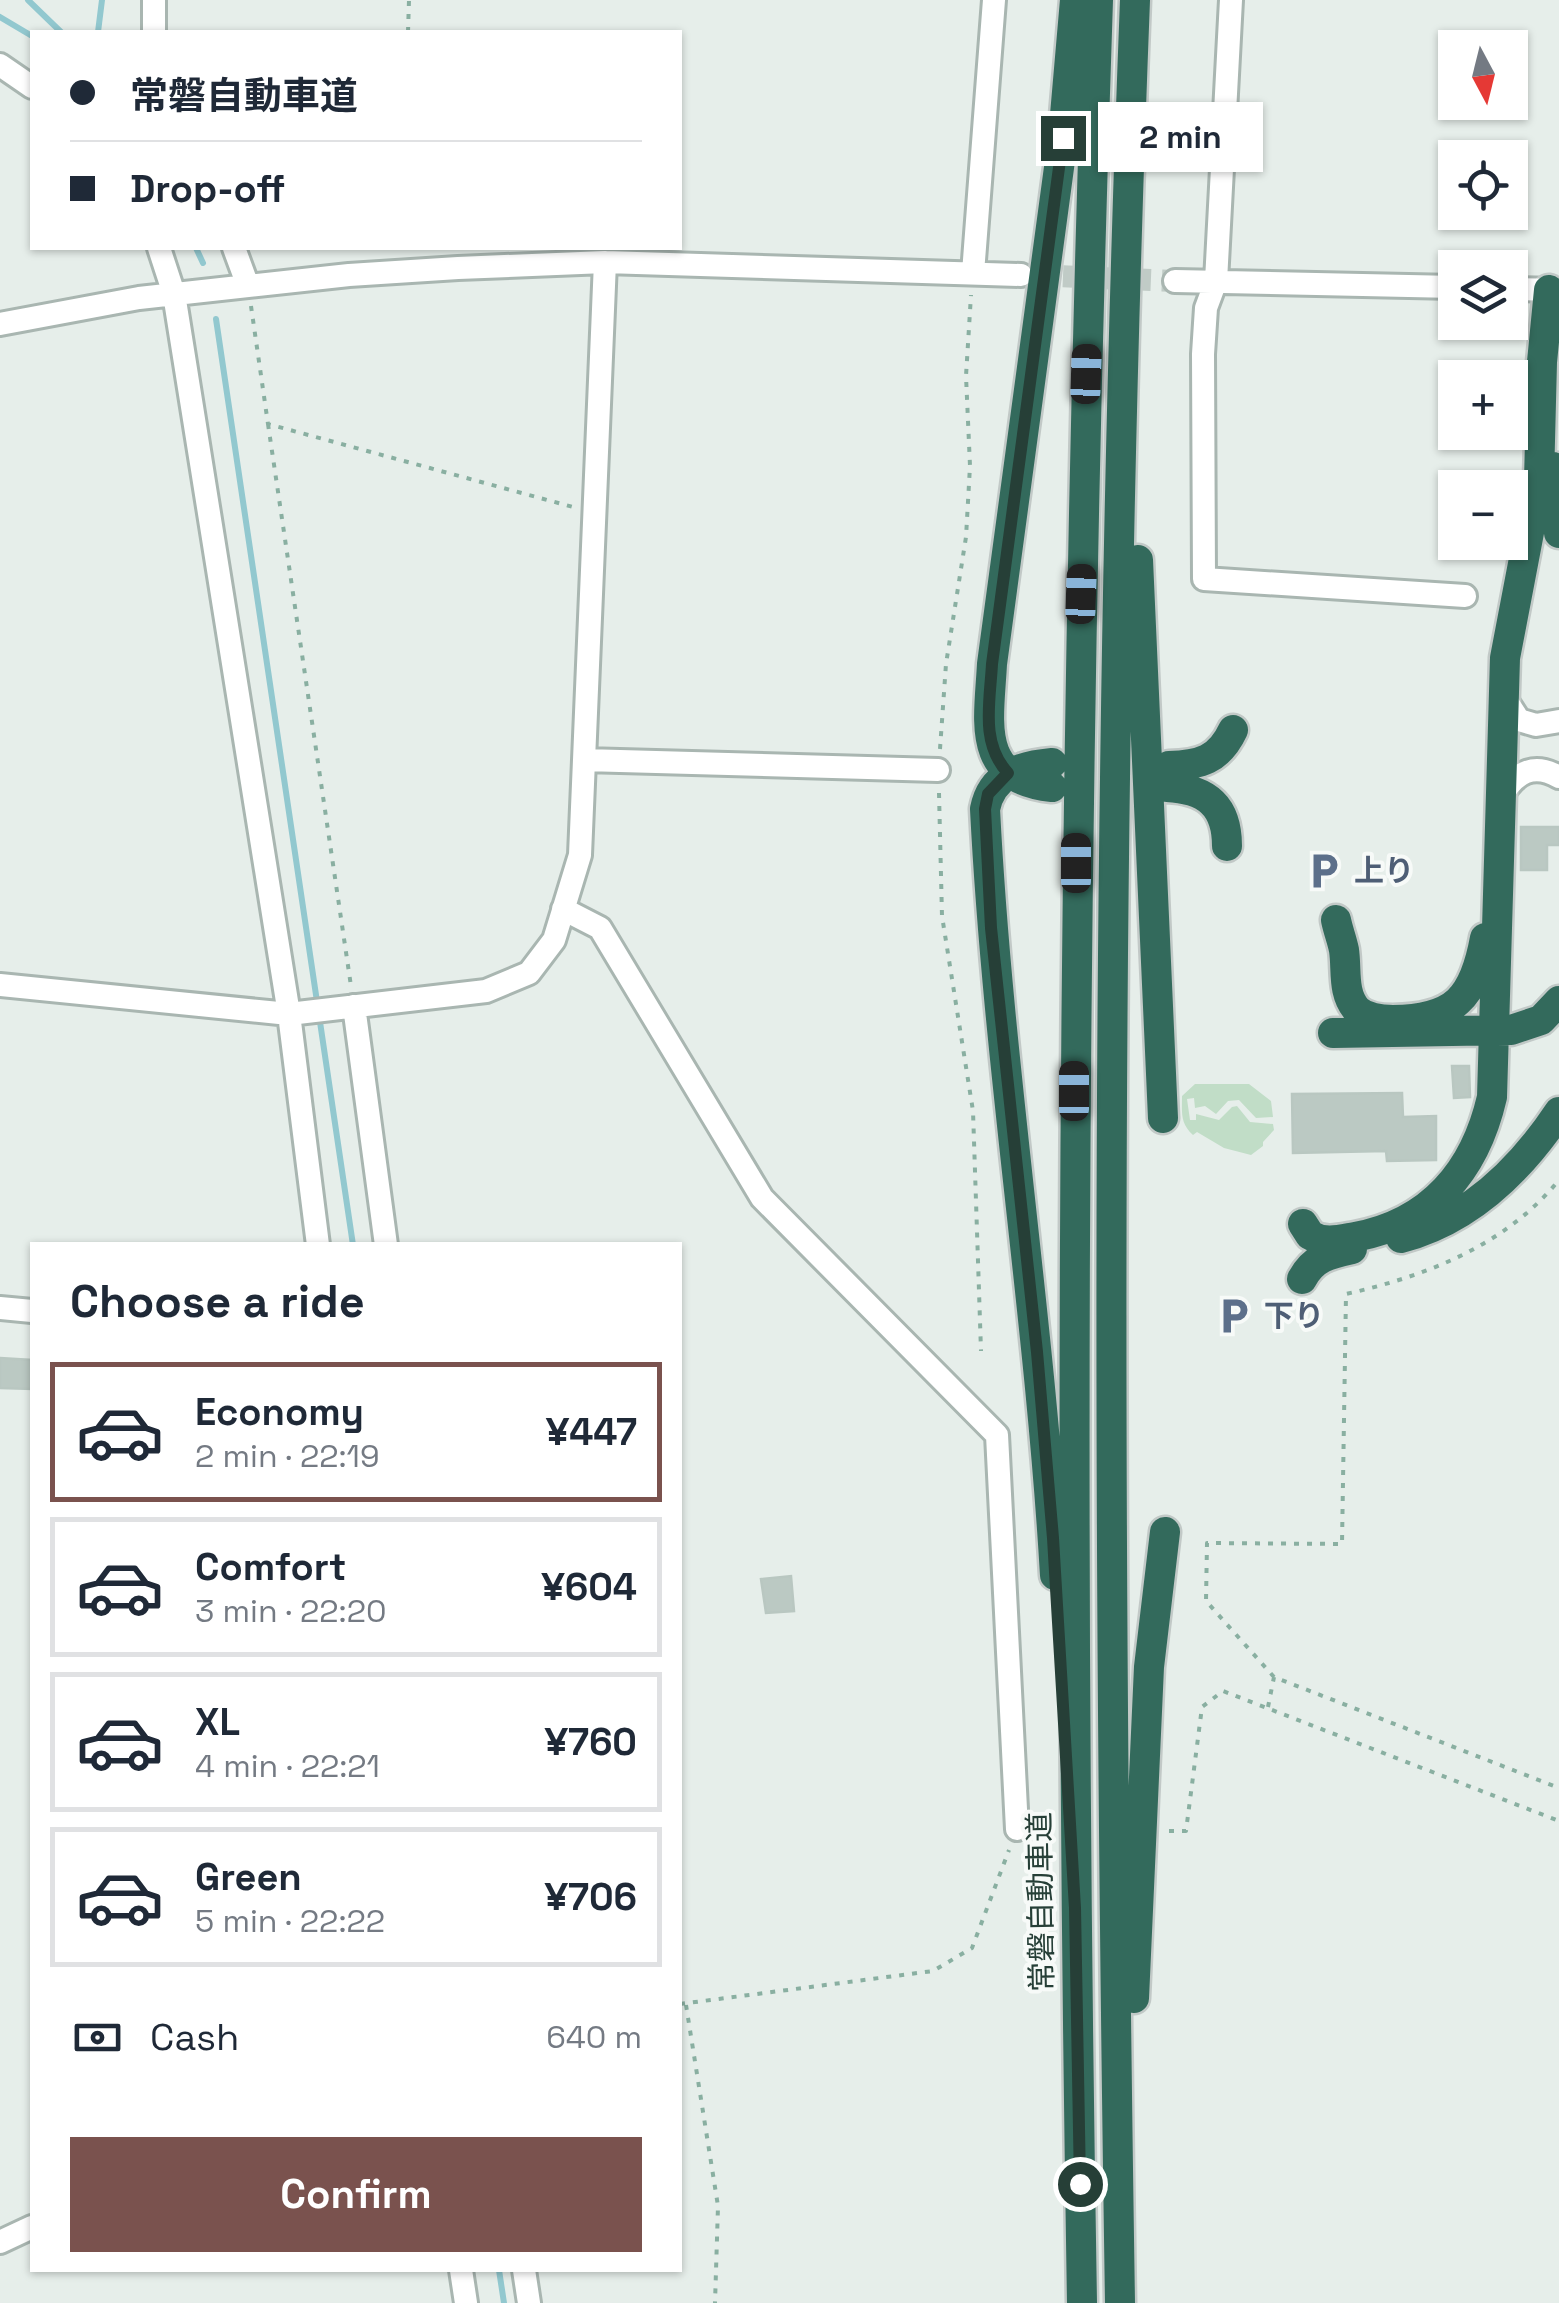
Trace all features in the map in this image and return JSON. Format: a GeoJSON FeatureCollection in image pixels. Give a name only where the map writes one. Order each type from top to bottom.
{"type":"FeatureCollection","features":[{"type":"Feature","properties":{"kind":"highway"},"geometry":{"type":"LineString","coordinates":[[1052,775],[1029,783],[1008,773],[997,761],[988,730],[992,664],[1063,138],[1075,0]]}},
{"type":"Feature","properties":{"kind":"highway","name":"常磐自動車道"},"geometry":{"type":"LineString","coordinates":[[1082,2303],[1075,1908],[1076,845],[1098,0]]}},
{"type":"Feature","properties":{"kind":"highway"},"geometry":{"type":"LineString","coordinates":[[1123,2303],[1113,1905],[1111,1299],[1114,827],[1134,0]]}},
{"type":"Feature","properties":{"kind":"highway"},"geometry":{"type":"LineString","coordinates":[[1554,290],[1553,483],[1559,533]]}},
{"type":"Feature","properties":{"kind":"highway"},"geometry":{"type":"LineString","coordinates":[[1303,1224],[1310,1236],[1320,1241],[1368,1235],[1416,1215],[1438,1198],[1472,1156],[1485,1126],[1492,1098],[1505,658],[1539,480],[1542,362],[1554,290]]}},
{"type":"Feature","properties":{"kind":"highway"},"geometry":{"type":"LineString","coordinates":[[1126,302],[1162,1118]]}},
{"type":"Feature","properties":{"kind":"highway"},"geometry":{"type":"LineString","coordinates":[[1227,846],[1224,815],[1215,802],[1168,777],[1217,756],[1233,730]]}},
{"type":"Feature","properties":{"kind":"highway"},"geometry":{"type":"LineString","coordinates":[[1008,773],[988,794],[985,809],[991,928],[1040,1382],[1075,1908]]}},
{"type":"Feature","properties":{"kind":"highway"},"geometry":{"type":"LineString","coordinates":[[1336,920],[1344,950],[1346,985],[1355,1007],[1371,1018],[1419,1019],[1443,1013],[1469,988],[1496,896]]}},
{"type":"Feature","properties":{"kind":"highway"},"geometry":{"type":"LineString","coordinates":[[1333,1032],[1494,1032],[1530,1026],[1551,1013],[1559,1002]]}},
{"type":"Feature","properties":{"kind":"highway"},"geometry":{"type":"LineString","coordinates":[[1302,1279],[1310,1264],[1323,1256],[1411,1235],[1448,1220],[1482,1198],[1515,1170],[1559,1112]]}},
{"type":"Feature","properties":{"kind":"highway"},"geometry":{"type":"LineString","coordinates":[[1123,2303],[1132,2244],[1132,2049],[1141,1782],[1148,1667],[1165,1532]]}},
{"type":"Feature","properties":{"kind":"street"},"geometry":{"type":"LineString","coordinates":[[154,0],[154,30]]}},
{"type":"Feature","properties":{"kind":"street"},"geometry":{"type":"LineString","coordinates":[[972,273],[994,0]]}},
{"type":"Feature","properties":{"kind":"street"},"geometry":{"type":"LineString","coordinates":[[1231,0],[1216,281],[1206,308],[1202,354],[1204,579],[1465,596]]}},
{"type":"Feature","properties":{"kind":"street"},"geometry":{"type":"LineString","coordinates":[[0,65],[30,86]]}},
{"type":"Feature","properties":{"kind":"street"},"geometry":{"type":"LineString","coordinates":[[159,250],[174,294],[289,1014],[318,1242]]}},
{"type":"Feature","properties":{"kind":"street"},"geometry":{"type":"LineString","coordinates":[[235,250],[248,286]]}},
{"type":"Feature","properties":{"kind":"street"},"geometry":{"type":"LineString","coordinates":[[0,985],[289,1014],[486,991],[529,973],[554,940],[580,856],[605,262]]}},
{"type":"Feature","properties":{"kind":"street"},"geometry":{"type":"LineString","coordinates":[[0,324],[174,294],[458,268],[605,262],[1022,275]]}},
{"type":"Feature","properties":{"kind":"street"},"geometry":{"type":"LineString","coordinates":[[1175,281],[1438,287]]}},
{"type":"Feature","properties":{"kind":"street"},"geometry":{"type":"LineString","coordinates":[[1528,289],[1554,290]]}},
{"type":"Feature","properties":{"kind":"street"},"geometry":{"type":"LineString","coordinates":[[1504,697],[1519,720],[1536,726],[1559,721]]}},
{"type":"Feature","properties":{"kind":"street"},"geometry":{"type":"LineString","coordinates":[[584,760],[938,770]]}},
{"type":"Feature","properties":{"kind":"street"},"geometry":{"type":"LineString","coordinates":[[1501,797],[1512,778],[1528,770],[1545,770],[1559,777]]}},
{"type":"Feature","properties":{"kind":"street"},"geometry":{"type":"LineString","coordinates":[[563,909],[600,928],[762,1198],[997,1435],[1017,1829]]}},
{"type":"Feature","properties":{"kind":"street"},"geometry":{"type":"LineString","coordinates":[[354,1006],[386,1242]]}},
{"type":"Feature","properties":{"kind":"street"},"geometry":{"type":"LineString","coordinates":[[0,1308],[30,1311]]}},
{"type":"Feature","properties":{"kind":"street"},"geometry":{"type":"LineString","coordinates":[[0,2242],[30,2228]]}},
{"type":"Feature","properties":{"kind":"street"},"geometry":{"type":"LineString","coordinates":[[461,2272],[466,2303]]}},
{"type":"Feature","properties":{"kind":"street"},"geometry":{"type":"LineString","coordinates":[[524,2272],[528,2303]]}},
{"type":"Feature","properties":{"kind":"path"},"geometry":{"type":"LineString","coordinates":[[408,30],[409,0]]}},
{"type":"Feature","properties":{"kind":"path"},"geometry":{"type":"LineString","coordinates":[[248,286],[354,1006]]}},
{"type":"Feature","properties":{"kind":"path"},"geometry":{"type":"LineString","coordinates":[[268,424],[596,514]]}},
{"type":"Feature","properties":{"kind":"path"},"geometry":{"type":"LineString","coordinates":[[1559,1180],[1523,1216],[1458,1258],[1419,1276],[1346,1294],[1342,1544],[1207,1543],[1206,1602],[1274,1678],[1559,1788]]}},
{"type":"Feature","properties":{"kind":"path"},"geometry":{"type":"LineString","coordinates":[[1268,1708],[1274,1678]]}},
{"type":"Feature","properties":{"kind":"path"},"geometry":{"type":"LineString","coordinates":[[1160,1831],[1186,1832],[1202,1707],[1224,1690],[1559,1821]]}},
{"type":"Feature","properties":{"kind":"path"},"geometry":{"type":"LineString","coordinates":[[715,2303],[718,2206],[683,2003],[933,1971],[972,1948],[1017,1829]]}},
{"type":"Feature","properties":{"kind":"green space"},"geometry":{"type":"Polygon","coordinates":[[[1195,1084],[1249,1084],[1271,1101],[1273,1117],[1256,1118],[1239,1100],[1228,1101],[1216,1114],[1205,1106],[1195,1108],[1194,1098],[1187,1099],[1190,1120],[1196,1120],[1196,1114],[1219,1120],[1237,1106],[1250,1122],[1273,1124],[1274,1130],[1263,1146],[1251,1155],[1224,1148],[1197,1132],[1193,1135],[1184,1122],[1182,1096],[1195,1084]]]}},
{"type":"Feature","properties":{"kind":"building"},"geometry":{"type":"Polygon","coordinates":[[[1521,827],[1559,827],[1559,845],[1547,845],[1547,870],[1521,870],[1521,827]]]}},
{"type":"Feature","properties":{"kind":"building"},"geometry":{"type":"Polygon","coordinates":[[[1452,1066],[1469,1066],[1470,1097],[1454,1098],[1452,1066]]]}},
{"type":"Feature","properties":{"kind":"building"},"geometry":{"type":"Polygon","coordinates":[[[1402,1093],[1403,1117],[1436,1116],[1436,1160],[1387,1161],[1386,1151],[1293,1153],[1292,1094],[1402,1093]]]}},
{"type":"Feature","properties":{"kind":"building"},"geometry":{"type":"Polygon","coordinates":[[[0,1358],[30,1360],[30,1389],[0,1388],[0,1358]]]}},
{"type":"Feature","properties":{"kind":"building"},"geometry":{"type":"Polygon","coordinates":[[[791,1576],[794,1611],[766,1613],[761,1579],[791,1576]]]}},
{"type":"Feature","properties":{"kind":"waterway"},"geometry":{"type":"LineString","coordinates":[[28,0],[59,30]]}},
{"type":"Feature","properties":{"kind":"waterway"},"geometry":{"type":"LineString","coordinates":[[98,30],[102,0]]}},
{"type":"Feature","properties":{"kind":"waterway"},"geometry":{"type":"LineString","coordinates":[[0,17],[30,35]]}},
{"type":"Feature","properties":{"kind":"waterway"},"geometry":{"type":"LineString","coordinates":[[197,250],[203,263]]}},
{"type":"Feature","properties":{"kind":"waterway"},"geometry":{"type":"LineString","coordinates":[[216,319],[353,1242]]}},
{"type":"Feature","properties":{"kind":"waterway"},"geometry":{"type":"LineString","coordinates":[[499,2272],[504,2303]]}},
{"type":"Feature","properties":{"kind":"tunnel"},"geometry":{"type":"LineString","coordinates":[[1030,275],[1175,281]]}},
{"type":"Feature","properties":{"kind":"place","name":"上り"},"geometry":{"type":"Point","coordinates":[1324,871]}},
{"type":"Feature","properties":{"kind":"place","name":"下り"},"geometry":{"type":"Point","coordinates":[1234,1316]}},
{"type":"Feature","properties":{"kind":"route"},"geometry":{"type":"LineString","coordinates":[[1063,138],[992,664],[988,730],[997,761],[1008,773],[988,794],[985,809],[991,928],[1053,1538],[1075,1908],[1080,2184]]}}]}
